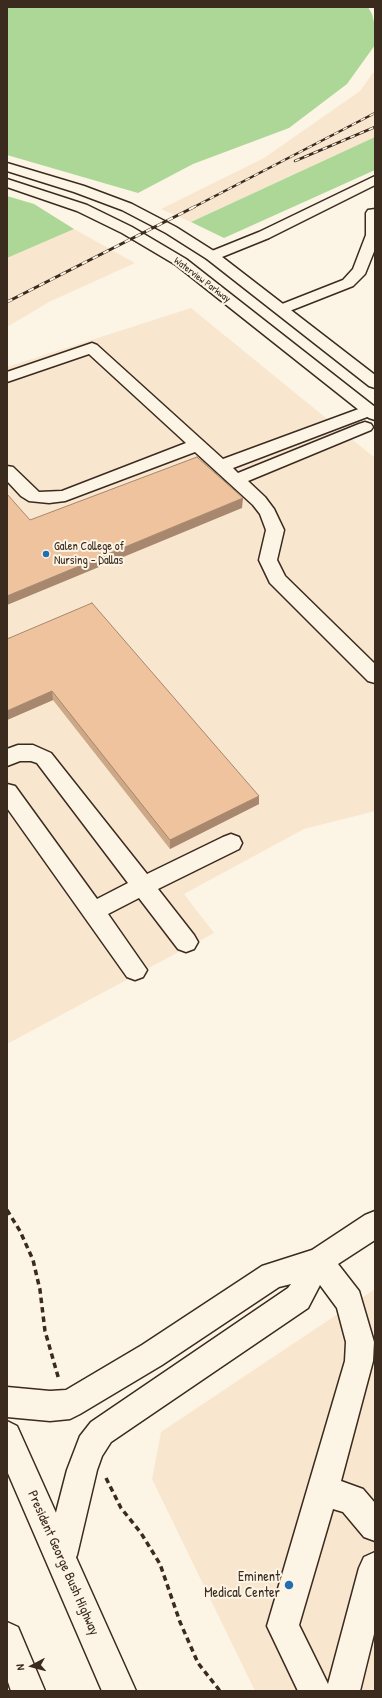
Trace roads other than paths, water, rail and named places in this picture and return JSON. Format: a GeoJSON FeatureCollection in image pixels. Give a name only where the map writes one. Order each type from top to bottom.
{"type":"FeatureCollection","features":[{"type":"Feature","properties":{"kind":"main road","name":"Waterview Parkway"},"geometry":{"type":"LineString","coordinates":[[7,167],[79,189],[127,207],[170,230],[212,256],[375,383]]}},
{"type":"Feature","properties":{"kind":"main road"},"geometry":{"type":"LineString","coordinates":[[212,256],[264,235],[375,180]]}},
{"type":"Feature","properties":{"kind":"main road","name":"Waterview Parkway"},"geometry":{"type":"LineString","coordinates":[[7,183],[82,208],[127,230],[181,262],[374,414]]}},
{"type":"Feature","properties":{"kind":"main road"},"geometry":{"type":"LineString","coordinates":[[282,310],[348,283],[360,271],[373,235],[373,213]]}},
{"type":"Feature","properties":{"kind":"main road"},"geometry":{"type":"LineString","coordinates":[[7,377],[92,348],[196,445],[259,501],[272,520],[275,530],[268,560],[277,580],[375,676]]}},
{"type":"Feature","properties":{"kind":"main road"},"geometry":{"type":"LineString","coordinates":[[221,466],[374,414]]}},
{"type":"Feature","properties":{"kind":"main road"},"geometry":{"type":"LineString","coordinates":[[236,480],[374,414]]}},
{"type":"Feature","properties":{"kind":"main road"},"geometry":{"type":"LineString","coordinates":[[7,471],[27,492],[35,497],[49,498],[65,496],[196,445]]}},
{"type":"Feature","properties":{"kind":"main road"},"geometry":{"type":"LineString","coordinates":[[7,758],[18,753],[33,753],[44,758],[186,942]]}},
{"type":"Feature","properties":{"kind":"main road"},"geometry":{"type":"LineString","coordinates":[[7,792],[135,970]]}},
{"type":"Feature","properties":{"kind":"main road"},"geometry":{"type":"LineString","coordinates":[[94,911],[231,843]]}},
{"type":"Feature","properties":{"kind":"main road"},"geometry":{"type":"LineString","coordinates":[[7,1402],[50,1406],[70,1404],[152,1355],[272,1276],[320,1261],[375,1224]]}},
{"type":"Feature","properties":{"kind":"main road"},"geometry":{"type":"LineString","coordinates":[[315,1691],[283,1626],[367,1336],[349,1301],[320,1261]]}},
{"type":"Feature","properties":{"kind":"main road"},"geometry":{"type":"LineString","coordinates":[[61,1555],[82,1470],[91,1447],[101,1432],[298,1298],[320,1261]]}},
{"type":"Feature","properties":{"kind":"main road","name":"President George Bush Highway"},"geometry":{"type":"LineString","coordinates":[[7,1436],[61,1555],[119,1691]]}},
{"type":"Feature","properties":{"kind":"main road"},"geometry":{"type":"LineString","coordinates":[[323,1491],[352,1500],[375,1526]]}},
{"type":"Feature","properties":{"kind":"main road"},"geometry":{"type":"LineString","coordinates":[[343,1691],[375,1568]]}},
{"type":"Feature","properties":{"kind":"main road"},"geometry":{"type":"LineString","coordinates":[[7,1638],[28,1691]]}},
{"type":"Feature","properties":{"kind":"railway"},"geometry":{"type":"LineString","coordinates":[[192,208],[375,113]]}},
{"type":"Feature","properties":{"kind":"railway"},"geometry":{"type":"LineString","coordinates":[[295,161],[375,127]]}},
{"type":"Feature","properties":{"kind":"railway"},"geometry":{"type":"LineString","coordinates":[[7,302],[194,207]]}},
{"type":"Feature","properties":{"kind":"place","name":"Galen College of Nursing - Dallas"},"geometry":{"type":"Point","coordinates":[46,554]}},
{"type":"Feature","properties":{"kind":"place","name":"Eminent Medical Center"},"geometry":{"type":"Point","coordinates":[289,1585]}}]}
